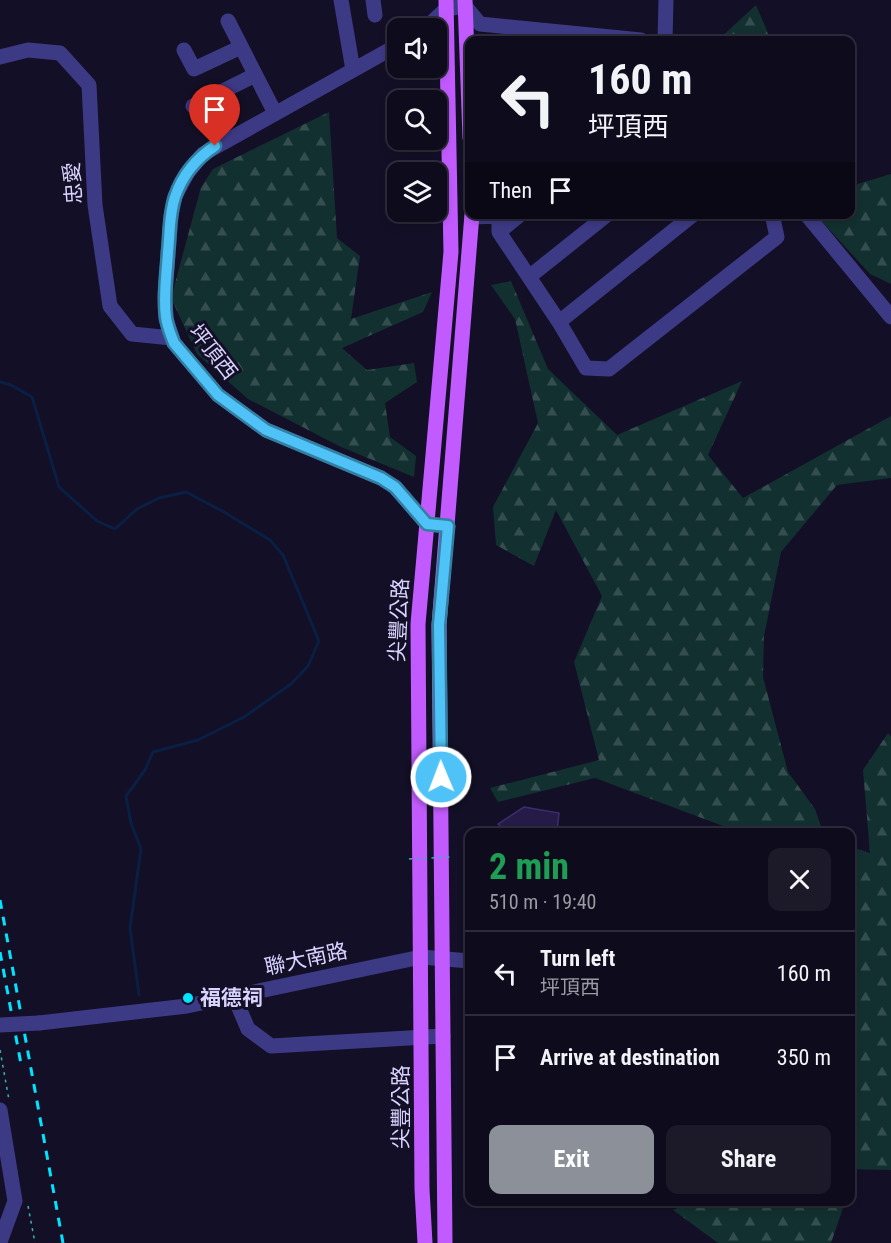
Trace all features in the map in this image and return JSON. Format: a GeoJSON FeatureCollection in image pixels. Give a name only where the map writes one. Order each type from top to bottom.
{"type":"FeatureCollection","features":[{"type":"Feature","properties":{"kind":"main road"},"geometry":{"type":"LineString","coordinates":[[465,3],[466,36]]}},
{"type":"Feature","properties":{"kind":"main road","name":"尖豐公路"},"geometry":{"type":"LineString","coordinates":[[425,1243],[422,1189],[421,957],[415,863],[418,624],[452,252],[446,4]]}},
{"type":"Feature","properties":{"kind":"main road","name":"尖豐公路"},"geometry":{"type":"LineString","coordinates":[[445,1243],[442,958],[446,861],[439,625],[472,219]]}},
{"type":"Feature","properties":{"kind":"street"},"geometry":{"type":"LineString","coordinates":[[341,0],[353,70]]}},
{"type":"Feature","properties":{"kind":"street"},"geometry":{"type":"LineString","coordinates":[[665,36],[666,0]]}},
{"type":"Feature","properties":{"kind":"street"},"geometry":{"type":"LineString","coordinates":[[434,18],[446,4],[465,3],[480,24],[602,36]]}},
{"type":"Feature","properties":{"kind":"street"},"geometry":{"type":"LineString","coordinates":[[228,21],[275,113]]}},
{"type":"Feature","properties":{"kind":"street"},"geometry":{"type":"LineString","coordinates":[[184,50],[194,69],[241,47]]}},
{"type":"Feature","properties":{"kind":"street","name":"忠愛"},"geometry":{"type":"LineString","coordinates":[[0,57],[28,50],[60,53],[89,85],[95,205],[110,306],[132,334],[172,338]]}},
{"type":"Feature","properties":{"kind":"street","name":"坪頂西"},"geometry":{"type":"LineString","coordinates":[[387,51],[203,154],[188,172],[175,196],[171,216],[165,295],[166,319],[174,343],[218,395],[266,430],[381,478],[395,487],[427,524]]}},
{"type":"Feature","properties":{"kind":"street"},"geometry":{"type":"LineString","coordinates":[[193,106],[255,75]]}},
{"type":"Feature","properties":{"kind":"street"},"geometry":{"type":"LineString","coordinates":[[499,219],[499,232],[559,322],[586,368],[609,369],[777,237],[773,219]]}},
{"type":"Feature","properties":{"kind":"street"},"geometry":{"type":"LineString","coordinates":[[499,232],[515,219]]}},
{"type":"Feature","properties":{"kind":"street"},"geometry":{"type":"LineString","coordinates":[[529,277],[602,219]]}},
{"type":"Feature","properties":{"kind":"street"},"geometry":{"type":"LineString","coordinates":[[559,322],[688,219]]}},
{"type":"Feature","properties":{"kind":"street"},"geometry":{"type":"LineString","coordinates":[[810,219],[891,317]]}},
{"type":"Feature","properties":{"kind":"street"},"geometry":{"type":"LineString","coordinates":[[427,524],[448,526]]}},
{"type":"Feature","properties":{"kind":"street"},"geometry":{"type":"LineString","coordinates":[[415,863],[446,861]]}},
{"type":"Feature","properties":{"kind":"street","name":"聯大南路"},"geometry":{"type":"LineString","coordinates":[[0,1025],[39,1023],[187,1006],[421,957],[465,960]]}},
{"type":"Feature","properties":{"kind":"street"},"geometry":{"type":"LineString","coordinates":[[234,996],[248,1029],[271,1046],[443,1036]]}},
{"type":"Feature","properties":{"kind":"street"},"geometry":{"type":"LineString","coordinates":[[0,1110],[15,1163],[15,1201],[0,1242]]}},
{"type":"Feature","properties":{"kind":"path"},"geometry":{"type":"LineString","coordinates":[[415,863],[446,861]]}},
{"type":"Feature","properties":{"kind":"green space"},"geometry":{"type":"Polygon","coordinates":[[[756,5],[769,36],[722,36],[756,5]]]}},
{"type":"Feature","properties":{"kind":"green space"},"geometry":{"type":"Polygon","coordinates":[[[329,112],[337,238],[360,256],[351,319],[432,292],[423,312],[342,348],[367,370],[414,363],[417,382],[385,403],[390,437],[416,456],[414,477],[341,447],[248,399],[197,354],[171,298],[201,187],[213,169],[329,112]]]}},
{"type":"Feature","properties":{"kind":"green space"},"geometry":{"type":"Polygon","coordinates":[[[891,174],[891,284],[870,274],[820,219],[855,219],[855,185],[891,174]]]}},
{"type":"Feature","properties":{"kind":"green space"},"geometry":{"type":"Polygon","coordinates":[[[511,281],[548,369],[617,435],[742,381],[708,455],[743,498],[891,416],[891,478],[837,485],[781,552],[764,636],[763,677],[788,772],[815,809],[822,828],[728,828],[595,778],[498,802],[490,788],[599,760],[574,662],[602,596],[556,510],[534,566],[496,545],[493,507],[538,423],[515,319],[491,285],[511,281]]]}},
{"type":"Feature","properties":{"kind":"green space"},"geometry":{"type":"Polygon","coordinates":[[[888,733],[891,737],[891,1170],[855,1169],[855,848],[870,853],[863,770],[888,733]]]}},
{"type":"Feature","properties":{"kind":"green space"},"geometry":{"type":"Polygon","coordinates":[[[682,1206],[832,1206],[843,1208],[831,1243],[718,1243],[673,1210],[682,1206]]]}},
{"type":"Feature","properties":{"kind":"building"},"geometry":{"type":"Polygon","coordinates":[[[524,807],[559,813],[557,828],[502,828],[498,824],[524,807]]]}},
{"type":"Feature","properties":{"kind":"waterway"},"geometry":{"type":"LineString","coordinates":[[0,382],[11,385],[32,397],[59,487],[97,521],[115,529],[137,509],[159,498],[186,492],[270,540],[283,555],[319,641],[308,666],[291,684],[244,717],[198,740],[153,752],[145,770],[126,796],[131,823],[141,849],[130,928],[139,995]]}},
{"type":"Feature","properties":{"kind":"railway"},"geometry":{"type":"LineString","coordinates":[[0,900],[63,1243]]}},
{"type":"Feature","properties":{"kind":"railway"},"geometry":{"type":"LineString","coordinates":[[0,952],[21,1064]]}},
{"type":"Feature","properties":{"kind":"place","name":"福德祠"},"geometry":{"type":"Point","coordinates":[188,998]}},
{"type":"Feature","properties":{"kind":"route"},"geometry":{"type":"LineString","coordinates":[[215,146],[203,154],[188,172],[175,196],[171,216],[165,295],[166,319],[172,338],[218,395],[266,430],[381,478],[395,487],[427,524],[448,526],[439,625],[441,777]]}}]}
